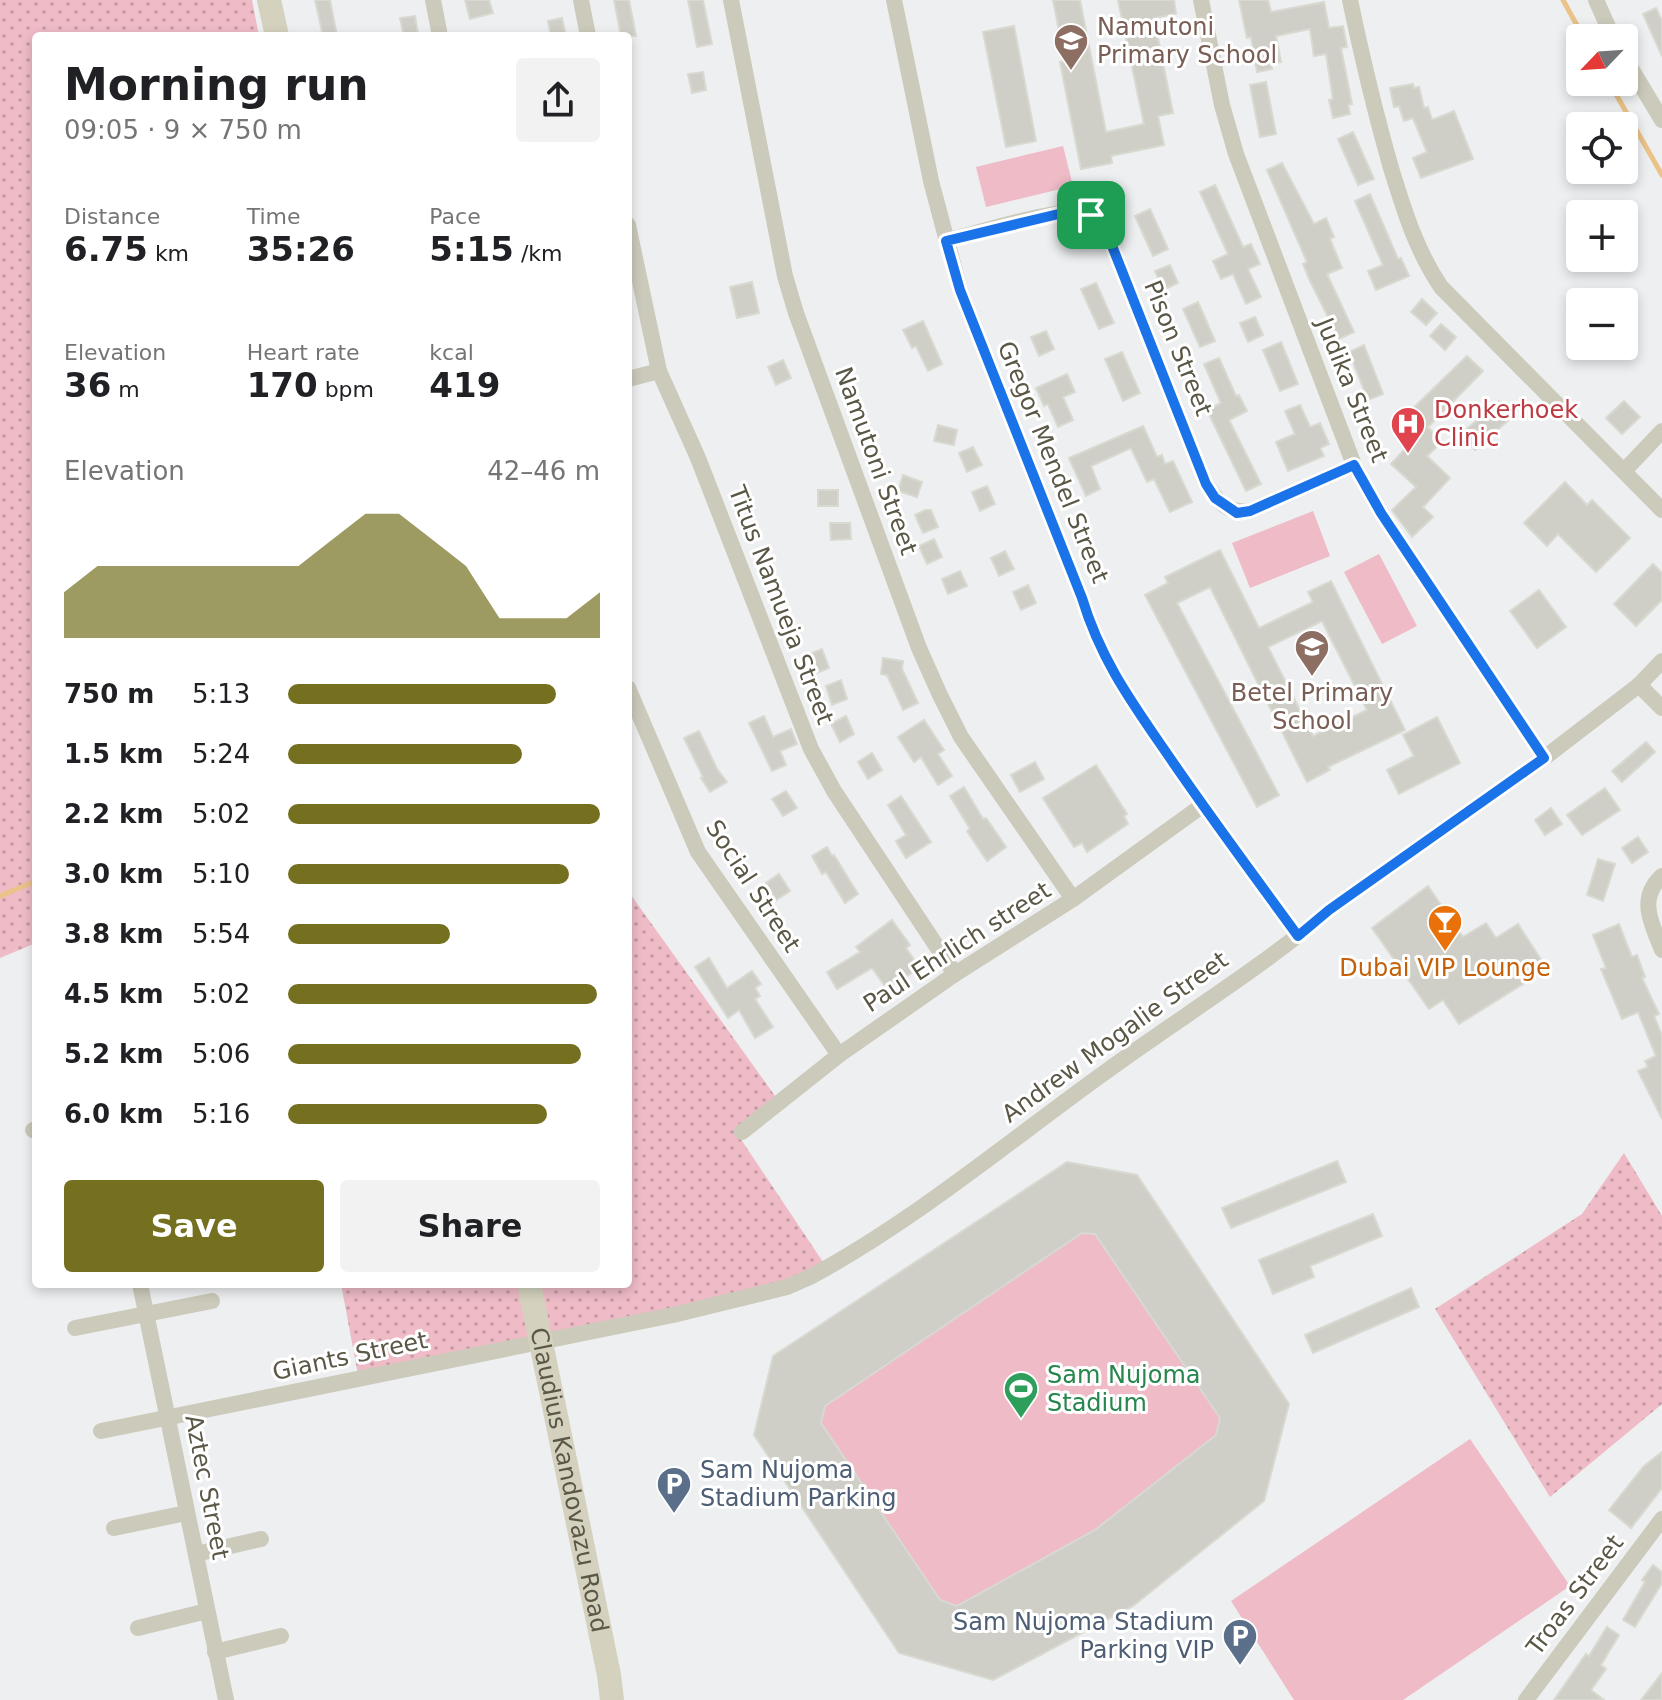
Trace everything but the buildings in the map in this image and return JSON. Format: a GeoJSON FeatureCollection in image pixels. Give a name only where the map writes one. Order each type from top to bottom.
{"type":"FeatureCollection","features":[{"type":"Feature","properties":{"kind":"street"},"geometry":{"type":"LineString","coordinates":[[269,0],[276,32]]}},
{"type":"Feature","properties":{"kind":"street"},"geometry":{"type":"LineString","coordinates":[[433,0],[439,32]]}},
{"type":"Feature","properties":{"kind":"street"},"geometry":{"type":"LineString","coordinates":[[581,0],[587,32]]}},
{"type":"Feature","properties":{"kind":"street","name":"Namutoni Street"},"geometry":{"type":"LineString","coordinates":[[731,0],[785,276],[919,648],[961,737],[1073,899]]}},
{"type":"Feature","properties":{"kind":"street","name":"Gregor Mendel Street"},"geometry":{"type":"LineString","coordinates":[[894,0],[931,181],[968,312],[1082,598],[1094,637],[1125,692],[1298,936]]}},
{"type":"Feature","properties":{"kind":"street","name":"Judika Street"},"geometry":{"type":"LineString","coordinates":[[1201,0],[1222,105],[1236,154],[1354,465],[1381,513],[1544,758]]}},
{"type":"Feature","properties":{"kind":"street"},"geometry":{"type":"LineString","coordinates":[[1350,0],[1370,98],[1409,227],[1430,270],[1441,287],[1662,510]]}},
{"type":"Feature","properties":{"kind":"street"},"geometry":{"type":"LineString","coordinates":[[1596,0],[1607,24]]}},
{"type":"Feature","properties":{"kind":"street"},"geometry":{"type":"LineString","coordinates":[[1638,80],[1662,120]]}},
{"type":"Feature","properties":{"kind":"street","name":"Pison Street"},"geometry":{"type":"LineString","coordinates":[[946,241],[1067,212],[1091,215],[1099,220],[1105,228],[1206,484],[1226,508],[1237,513],[1250,511],[1354,465]]}},
{"type":"Feature","properties":{"kind":"street","name":"Titus Namueja Street"},"geometry":{"type":"LineString","coordinates":[[632,244],[659,371],[698,458],[811,749],[834,791],[955,974]]}},
{"type":"Feature","properties":{"kind":"street"},"geometry":{"type":"LineString","coordinates":[[632,378],[659,371]]}},
{"type":"Feature","properties":{"kind":"street"},"geometry":{"type":"LineString","coordinates":[[1625,470],[1662,431]]}},
{"type":"Feature","properties":{"kind":"street","name":"Andrew Mogalie Street"},"geometry":{"type":"LineString","coordinates":[[541,1340],[762,1294],[810,1277],[940,1193],[1298,936],[1329,910],[1544,758],[1639,685],[1662,661]]}},
{"type":"Feature","properties":{"kind":"street"},"geometry":{"type":"LineString","coordinates":[[1639,685],[1662,708]]}},
{"type":"Feature","properties":{"kind":"street","name":"Social Street"},"geometry":{"type":"LineString","coordinates":[[632,697],[698,852],[839,1055]]}},
{"type":"Feature","properties":{"kind":"street","name":"Paul Ehrlich street"},"geometry":{"type":"LineString","coordinates":[[742,1132],[839,1055],[955,974],[1073,899],[1203,805]]}},
{"type":"Feature","properties":{"kind":"street"},"geometry":{"type":"LineString","coordinates":[[1662,876],[1654,884],[1646,904],[1662,950]]}},
{"type":"Feature","properties":{"kind":"street","name":"Aztec Street"},"geometry":{"type":"LineString","coordinates":[[141,1288],[226,1700]]}},
{"type":"Feature","properties":{"kind":"street","name":"Claudius Kandovazu Road"},"geometry":{"type":"LineString","coordinates":[[530,1288],[614,1700]]}},
{"type":"Feature","properties":{"kind":"street"},"geometry":{"type":"LineString","coordinates":[[75,1328],[212,1301]]}},
{"type":"Feature","properties":{"kind":"street","name":"Giants Street"},"geometry":{"type":"LineString","coordinates":[[101,1431],[541,1340]]}},
{"type":"Feature","properties":{"kind":"street"},"geometry":{"type":"LineString","coordinates":[[114,1528],[186,1513]]}},
{"type":"Feature","properties":{"kind":"street","name":"Troas Street"},"geometry":{"type":"LineString","coordinates":[[1526,1700],[1662,1519]]}},
{"type":"Feature","properties":{"kind":"street"},"geometry":{"type":"LineString","coordinates":[[196,1554],[261,1539]]}},
{"type":"Feature","properties":{"kind":"street"},"geometry":{"type":"LineString","coordinates":[[138,1628],[207,1611]]}},
{"type":"Feature","properties":{"kind":"street"},"geometry":{"type":"LineString","coordinates":[[597,1700],[598,1621]]}},
{"type":"Feature","properties":{"kind":"street"},"geometry":{"type":"LineString","coordinates":[[215,1652],[281,1636]]}},
{"type":"Feature","properties":{"kind":"shaded area"},"geometry":{"type":"Polygon","coordinates":[[[0,0],[252,0],[258,32],[32,32],[32,945],[0,958],[0,0]]]}},
{"type":"Feature","properties":{"kind":"shaded area"},"geometry":{"type":"Polygon","coordinates":[[[1063,146],[1073,186],[986,207],[976,167],[1063,146]]]}},
{"type":"Feature","properties":{"kind":"shaded area"},"geometry":{"type":"Polygon","coordinates":[[[1313,511],[1330,556],[1250,588],[1232,543],[1313,511]]]}},
{"type":"Feature","properties":{"kind":"shaded area"},"geometry":{"type":"Polygon","coordinates":[[[1379,554],[1417,626],[1382,644],[1344,572],[1379,554]]]}},
{"type":"Feature","properties":{"kind":"shaded area"},"geometry":{"type":"Polygon","coordinates":[[[632,897],[778,1100],[736,1132],[827,1268],[787,1287],[359,1380],[342,1288],[632,1288],[632,897]]]}},
{"type":"Feature","properties":{"kind":"shaded area"},"geometry":{"type":"Polygon","coordinates":[[[1624,1153],[1662,1216],[1662,1404],[1550,1497],[1435,1309],[1582,1214],[1624,1153]]]}},
{"type":"Feature","properties":{"kind":"shaded area","name":"Sam Nujoma Stadium"},"geometry":{"type":"Polygon","coordinates":[[[1067,1162],[1137,1175],[1289,1404],[1264,1501],[1133,1606],[993,1680],[899,1653],[754,1435],[773,1356],[1067,1162]]]}},
{"type":"Feature","properties":{"kind":"shaded area"},"geometry":{"type":"Polygon","coordinates":[[[1470,1439],[1570,1586],[1403,1700],[1294,1700],[1231,1601],[1470,1439]]]}},
{"type":"Feature","properties":{"kind":"waterway"},"geometry":{"type":"LineString","coordinates":[[1563,0],[1576,24]]}},
{"type":"Feature","properties":{"kind":"waterway"},"geometry":{"type":"LineString","coordinates":[[1617,96],[1662,175]]}},
{"type":"Feature","properties":{"kind":"waterway"},"geometry":{"type":"LineString","coordinates":[[0,896],[32,883]]}},
{"type":"Feature","properties":{"kind":"place","name":"Namutoni Primary School"},"geometry":{"type":"Point","coordinates":[1071,72]}},
{"type":"Feature","properties":{"kind":"place","name":"Donkerhoek Clinic"},"geometry":{"type":"Point","coordinates":[1408,455]}},
{"type":"Feature","properties":{"kind":"place","name":"Betel Primary School"},"geometry":{"type":"Point","coordinates":[1312,678]}},
{"type":"Feature","properties":{"kind":"place","name":"Dubai VIP Lounge"},"geometry":{"type":"Point","coordinates":[1445,953]}},
{"type":"Feature","properties":{"kind":"place","name":"Sam Nujoma Stadium"},"geometry":{"type":"Point","coordinates":[1021,1420]}},
{"type":"Feature","properties":{"kind":"place","name":"Sam Nujoma Stadium Parking"},"geometry":{"type":"Point","coordinates":[674,1515]}},
{"type":"Feature","properties":{"kind":"place","name":"Sam Nujoma Stadium Parking VIP"},"geometry":{"type":"Point","coordinates":[1240,1667]}},
{"type":"Feature","properties":{"kind":"route"},"geometry":{"type":"LineString","coordinates":[[1067,212],[1091,215],[1105,228],[1206,484],[1215,498],[1237,513],[1250,511],[1354,465],[1381,513],[1544,758],[1329,910],[1298,936],[1125,692],[1094,637],[1082,598],[968,312],[946,241],[1067,212]]}}]}
